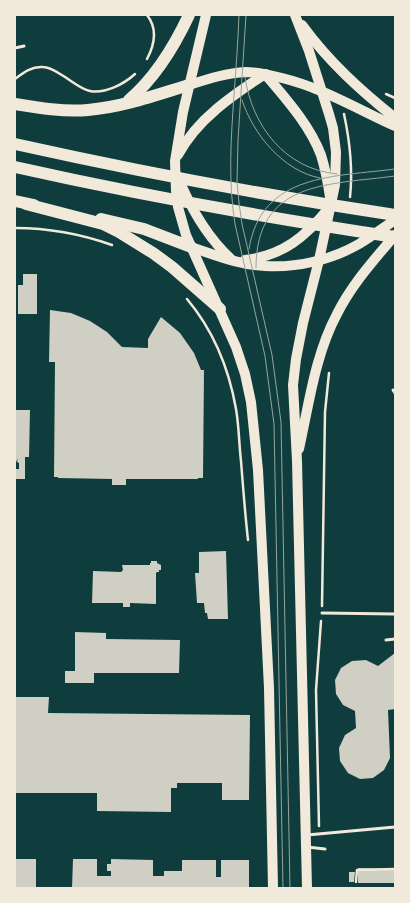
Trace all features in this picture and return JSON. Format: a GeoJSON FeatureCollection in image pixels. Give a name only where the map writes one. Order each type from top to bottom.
{"type":"FeatureCollection","features":[{"type":"Feature","properties":{"kind":"highway"},"geometry":{"type":"LineString","coordinates":[[125,103],[139,92],[156,72],[189,15]]}},
{"type":"Feature","properties":{"kind":"highway"},"geometry":{"type":"LineString","coordinates":[[15,104],[66,110],[86,110],[125,103],[189,85]]}},
{"type":"Feature","properties":{"kind":"highway"},"geometry":{"type":"LineString","coordinates":[[15,144],[196,181],[334,206],[395,215]]}},
{"type":"Feature","properties":{"kind":"highway"},"geometry":{"type":"LineString","coordinates":[[15,167],[208,206],[336,229],[395,236]]}},
{"type":"Feature","properties":{"kind":"highway"},"geometry":{"type":"LineString","coordinates":[[21,202],[122,223],[159,234],[191,247]]}},
{"type":"Feature","properties":{"kind":"highway"},"geometry":{"type":"LineString","coordinates":[[21,202],[103,224],[119,232],[153,253],[172,267],[220,309]]}},
{"type":"Feature","properties":{"kind":"main road"},"geometry":{"type":"LineString","coordinates":[[206,15],[183,112],[175,165],[178,207],[186,235],[236,347],[245,374],[251,402],[258,470],[269,688],[273,888]]}},
{"type":"Feature","properties":{"kind":"main road"},"geometry":{"type":"LineString","coordinates":[[295,15],[322,91],[333,128],[336,152],[336,177],[331,205],[303,323],[296,360],[294,399],[297,461],[308,888]]}},
{"type":"Feature","properties":{"kind":"main road"},"geometry":{"type":"LineString","coordinates":[[295,15],[317,45],[343,74],[395,118]]}},
{"type":"Feature","properties":{"kind":"main road"},"geometry":{"type":"LineString","coordinates":[[189,85],[216,76],[254,72],[265,74],[304,84],[322,91],[395,126]]}},
{"type":"Feature","properties":{"kind":"main road"},"geometry":{"type":"LineString","coordinates":[[233,261],[222,250],[196,214],[187,198],[175,165],[187,141],[208,117],[240,91],[265,74]]}},
{"type":"Feature","properties":{"kind":"main road"},"geometry":{"type":"LineString","coordinates":[[265,74],[287,100],[311,133],[322,160],[331,205]]}},
{"type":"Feature","properties":{"kind":"main road"},"geometry":{"type":"LineString","coordinates":[[233,261],[261,258],[278,252],[301,238],[312,228],[331,205]]}},
{"type":"Feature","properties":{"kind":"main road"},"geometry":{"type":"LineString","coordinates":[[191,247],[233,261],[264,266],[305,264],[359,244],[395,220]]}},
{"type":"Feature","properties":{"kind":"main road"},"geometry":{"type":"LineString","coordinates":[[297,461],[313,382],[321,354],[332,326],[348,294],[395,236]]}},
{"type":"Feature","properties":{"kind":"lane"},"geometry":{"type":"LineString","coordinates":[[15,48],[24,46]]}},
{"type":"Feature","properties":{"kind":"lane"},"geometry":{"type":"LineString","coordinates":[[322,613],[395,614]]}},
{"type":"Feature","properties":{"kind":"lane"},"geometry":{"type":"LineString","coordinates":[[386,640],[395,639]]}},
{"type":"Feature","properties":{"kind":"lane"},"geometry":{"type":"LineString","coordinates":[[307,835],[395,827]]}},
{"type":"Feature","properties":{"kind":"lane"},"geometry":{"type":"LineString","coordinates":[[307,847],[325,849]]}},
{"type":"Feature","properties":{"kind":"path"},"geometry":{"type":"LineString","coordinates":[[144,62],[152,48],[155,36],[154,27],[147,15]]}},
{"type":"Feature","properties":{"kind":"path"},"geometry":{"type":"LineString","coordinates":[[15,79],[24,72],[33,68],[42,67],[54,70],[83,88],[91,91],[102,91],[123,82],[137,71]]}},
{"type":"Feature","properties":{"kind":"path"},"geometry":{"type":"LineString","coordinates":[[346,122],[352,174],[350,202]]}},
{"type":"Feature","properties":{"kind":"path"},"geometry":{"type":"LineString","coordinates":[[15,228],[44,229],[83,236],[114,246]]}},
{"type":"Feature","properties":{"kind":"path"},"geometry":{"type":"LineString","coordinates":[[186,297],[211,335],[223,360],[232,386],[236,410],[248,541]]}},
{"type":"Feature","properties":{"kind":"path"},"geometry":{"type":"LineString","coordinates":[[320,833],[316,690],[322,613],[324,444],[327,388]]}},
{"type":"Feature","properties":{"kind":"path"},"geometry":{"type":"LineString","coordinates":[[318,444],[324,444]]}},
{"type":"Feature","properties":{"kind":"path"},"geometry":{"type":"LineString","coordinates":[[356,882],[356,870],[395,869]]}},
{"type":"Feature","properties":{"kind":"building"},"geometry":{"type":"Polygon","coordinates":[[[23,274],[37,274],[37,314],[18,314],[18,285],[23,285],[23,274]]]}},
{"type":"Feature","properties":{"kind":"building"},"geometry":{"type":"Polygon","coordinates":[[[50,310],[71,313],[90,321],[107,332],[122,347],[148,348],[148,339],[161,317],[180,333],[194,353],[201,370],[204,370],[203,478],[126,479],[126,485],[112,485],[112,479],[54,477],[55,362],[49,362],[50,310]]]}},
{"type":"Feature","properties":{"kind":"building"},"geometry":{"type":"Polygon","coordinates":[[[15,410],[30,410],[29,457],[25,457],[25,479],[15,479],[15,469],[19,469],[19,463],[17,462],[18,458],[15,464],[15,410]]]}},
{"type":"Feature","properties":{"kind":"building"},"geometry":{"type":"Polygon","coordinates":[[[226,551],[228,619],[208,619],[207,613],[205,613],[204,603],[197,603],[195,573],[199,573],[199,552],[226,551]]]}},
{"type":"Feature","properties":{"kind":"building"},"geometry":{"type":"Polygon","coordinates":[[[151,561],[157,561],[157,563],[161,565],[161,570],[156,573],[156,604],[130,603],[130,607],[123,607],[123,603],[92,603],[93,571],[121,572],[123,570],[122,565],[150,565],[151,561]]]}},
{"type":"Feature","properties":{"kind":"building"},"geometry":{"type":"Polygon","coordinates":[[[75,632],[106,633],[106,639],[180,640],[179,673],[94,673],[94,683],[65,683],[65,671],[75,671],[75,632]]]}},
{"type":"Feature","properties":{"kind":"building"},"geometry":{"type":"Polygon","coordinates":[[[395,653],[395,709],[388,710],[390,758],[384,770],[373,778],[360,779],[348,773],[340,761],[339,748],[345,735],[356,728],[355,711],[343,705],[336,694],[335,680],[341,668],[352,661],[366,660],[378,666],[395,653]]]}},
{"type":"Feature","properties":{"kind":"building"},"geometry":{"type":"Polygon","coordinates":[[[15,697],[49,697],[48,713],[250,715],[249,800],[222,800],[222,783],[177,783],[177,788],[171,788],[171,812],[97,811],[97,793],[15,793],[15,697]]]}},
{"type":"Feature","properties":{"kind":"building"},"geometry":{"type":"Polygon","coordinates":[[[15,859],[36,859],[36,888],[15,888],[15,859]]]}},
{"type":"Feature","properties":{"kind":"building"},"geometry":{"type":"Polygon","coordinates":[[[73,859],[97,859],[97,876],[111,876],[111,871],[107,871],[107,864],[111,864],[111,859],[153,860],[153,876],[164,876],[164,871],[182,871],[182,860],[216,860],[216,877],[221,877],[221,860],[249,860],[249,888],[72,888],[73,859]]]}},
{"type":"Feature","properties":{"kind":"building"},"geometry":{"type":"Polygon","coordinates":[[[358,868],[395,869],[395,883],[358,883],[358,868]]]}},
{"type":"Feature","properties":{"kind":"building"},"geometry":{"type":"Polygon","coordinates":[[[349,872],[355,872],[354,882],[349,882],[349,872]]]}},
{"type":"Feature","properties":{"kind":"tram line"},"geometry":{"type":"LineString","coordinates":[[239,15],[231,143],[231,192],[235,224],[265,356],[274,424],[283,888]]}},
{"type":"Feature","properties":{"kind":"tram line"},"geometry":{"type":"LineString","coordinates":[[246,15],[238,140],[237,182],[242,224],[272,355],[281,422],[290,888]]}},
{"type":"Feature","properties":{"kind":"tram line"},"geometry":{"type":"LineString","coordinates":[[245,77],[255,112],[263,128],[274,142],[287,154],[302,164],[318,170],[337,174]]}},
{"type":"Feature","properties":{"kind":"tram line"},"geometry":{"type":"LineString","coordinates":[[242,100],[254,126],[271,149],[294,168],[306,174],[320,178]]}},
{"type":"Feature","properties":{"kind":"tram line"},"geometry":{"type":"LineString","coordinates":[[249,249],[256,224],[268,206],[285,192],[304,184],[326,178],[395,169]]}},
{"type":"Feature","properties":{"kind":"tram line"},"geometry":{"type":"LineString","coordinates":[[256,268],[259,239],[268,218],[283,203],[301,192],[322,186],[395,176]]}}]}
